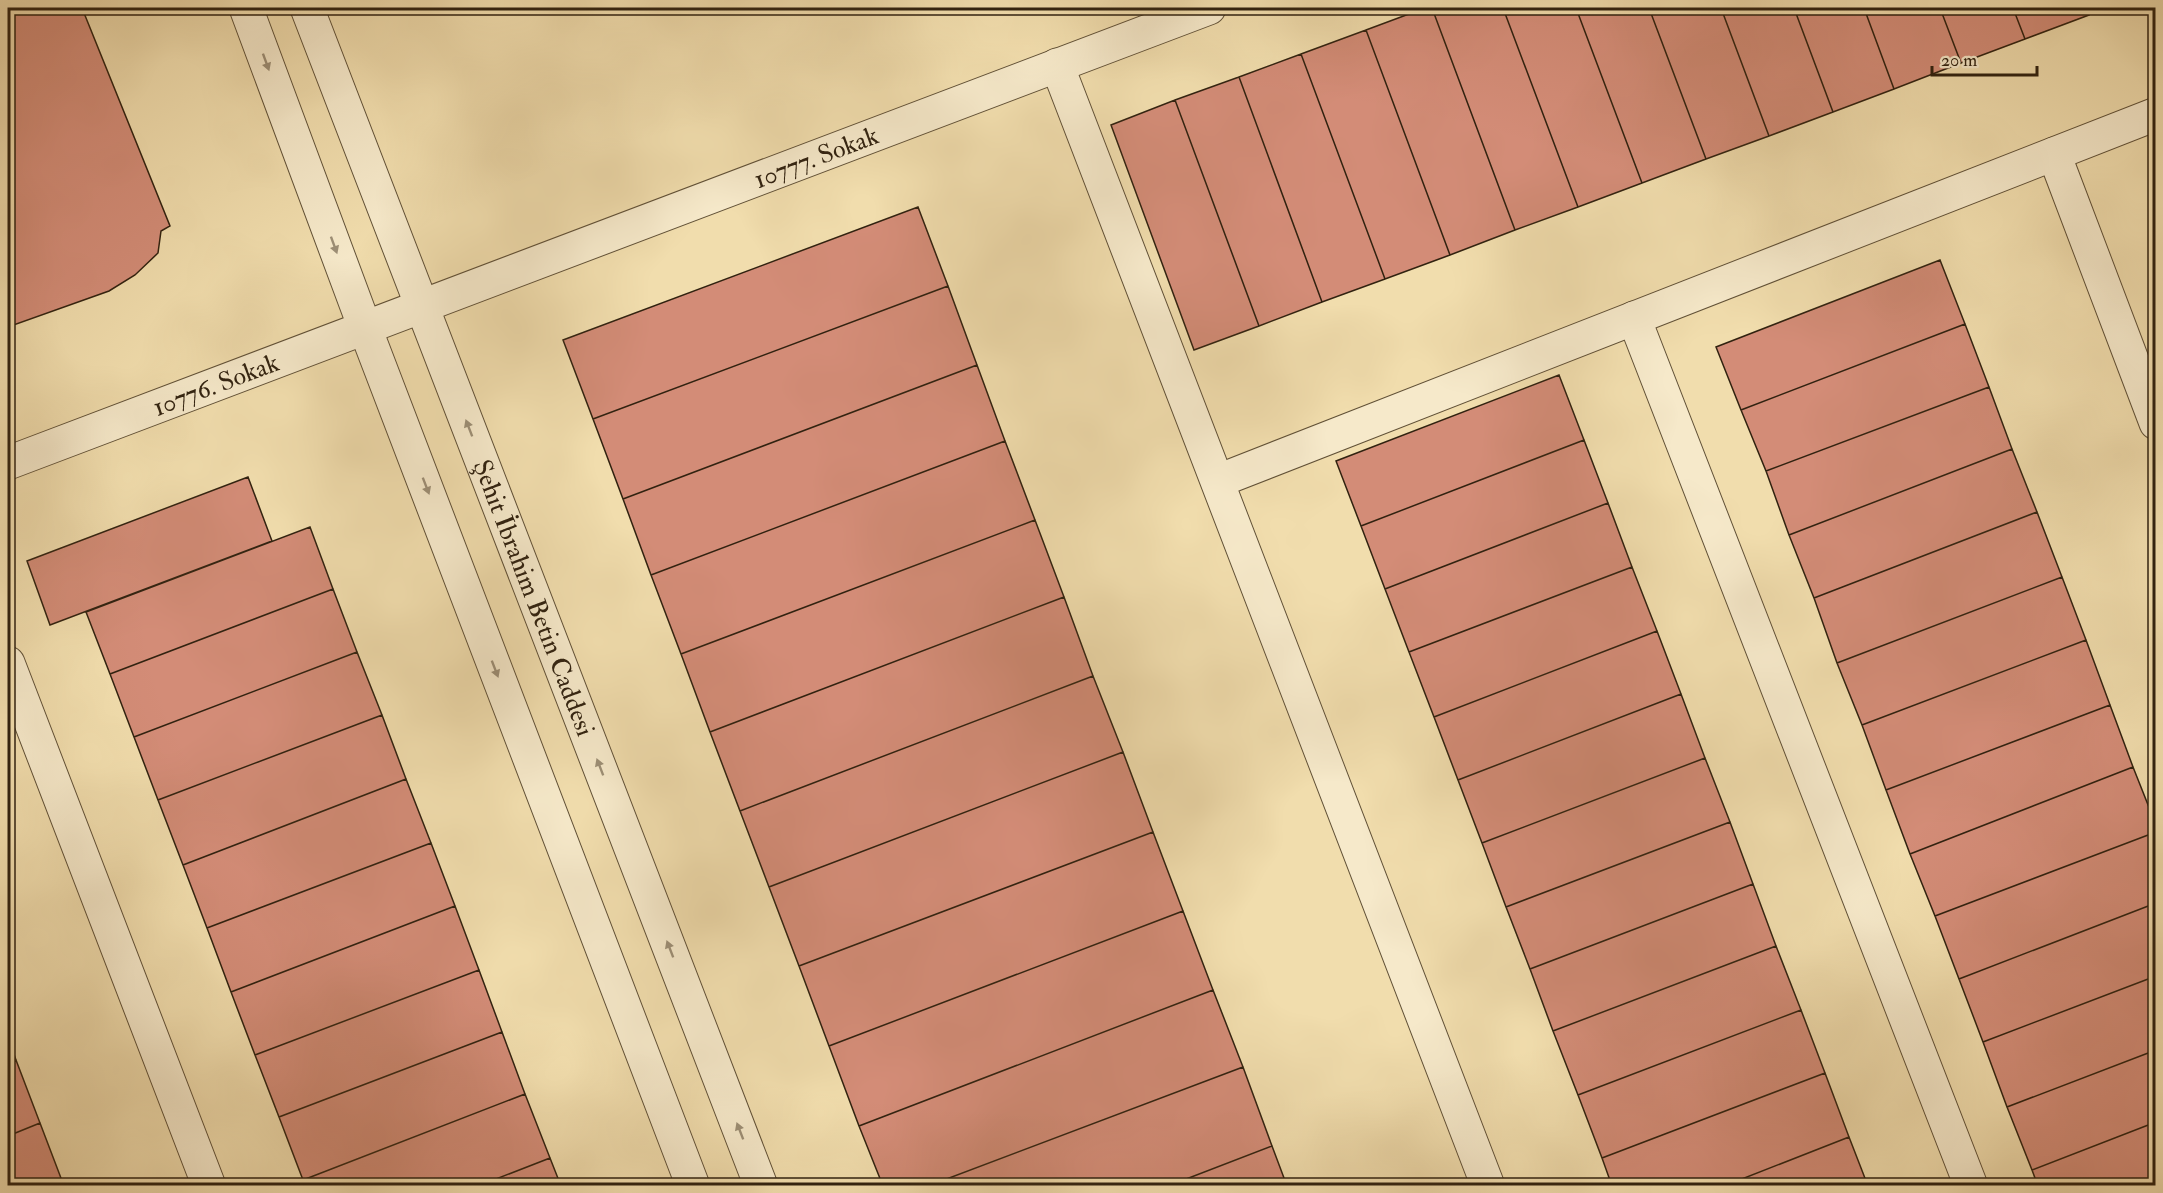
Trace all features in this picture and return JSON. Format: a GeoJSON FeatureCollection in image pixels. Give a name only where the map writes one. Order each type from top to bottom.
{"type":"FeatureCollection","features":[{"type":"Feature","properties":{"kind":"street"},"geometry":{"type":"LineString","coordinates":[[246,8],[365,328],[693,1185]]}},
{"type":"Feature","properties":{"kind":"street","name":"Şehit İbrahim Betin Caddesi"},"geometry":{"type":"LineString","coordinates":[[307,8],[761,1185]]}},
{"type":"Feature","properties":{"kind":"street","name":"10777. Sokak"},"geometry":{"type":"LineString","coordinates":[[422,305],[1209,8]]}},
{"type":"Feature","properties":{"kind":"street"},"geometry":{"type":"LineString","coordinates":[[1057,65],[1488,1185]]}},
{"type":"Feature","properties":{"kind":"street"},"geometry":{"type":"LineString","coordinates":[[1218,481],[2156,114]]}},
{"type":"Feature","properties":{"kind":"street"},"geometry":{"type":"LineString","coordinates":[[2054,154],[2156,423]]}},
{"type":"Feature","properties":{"kind":"street","name":"10776. Sokak"},"geometry":{"type":"LineString","coordinates":[[8,463],[422,305]]}},
{"type":"Feature","properties":{"kind":"street"},"geometry":{"type":"LineString","coordinates":[[1634,318],[1971,1185]]}},
{"type":"Feature","properties":{"kind":"street"},"geometry":{"type":"LineString","coordinates":[[8,663],[209,1185]]}},
{"type":"Feature","properties":{"kind":"building"},"geometry":{"type":"Polygon","coordinates":[[[8,8],[82,8],[170,226],[161,231],[158,253],[135,275],[109,291],[8,327],[8,8]]]}},
{"type":"Feature","properties":{"kind":"building"},"geometry":{"type":"Polygon","coordinates":[[[1425,8],[1432,8],[1515,230],[1450,255],[1366,30],[1425,8]]]}},
{"type":"Feature","properties":{"kind":"building"},"geometry":{"type":"Polygon","coordinates":[[[1432,8],[1503,8],[1578,207],[1515,230],[1432,8]]]}},
{"type":"Feature","properties":{"kind":"building"},"geometry":{"type":"Polygon","coordinates":[[[1503,8],[1576,8],[1642,183],[1578,207],[1503,8]]]}},
{"type":"Feature","properties":{"kind":"building"},"geometry":{"type":"Polygon","coordinates":[[[1576,8],[1649,8],[1706,159],[1642,183],[1576,8]]]}},
{"type":"Feature","properties":{"kind":"building"},"geometry":{"type":"Polygon","coordinates":[[[1649,8],[1721,8],[1769,136],[1706,159],[1649,8]]]}},
{"type":"Feature","properties":{"kind":"building"},"geometry":{"type":"Polygon","coordinates":[[[1721,8],[1794,8],[1833,112],[1769,136],[1721,8]]]}},
{"type":"Feature","properties":{"kind":"building"},"geometry":{"type":"Polygon","coordinates":[[[1794,8],[1864,8],[1894,89],[1833,112],[1794,8]]]}},
{"type":"Feature","properties":{"kind":"building"},"geometry":{"type":"Polygon","coordinates":[[[1864,8],[1940,8],[1961,63],[1894,89],[1864,8]]]}},
{"type":"Feature","properties":{"kind":"building"},"geometry":{"type":"Polygon","coordinates":[[[1940,8],[2013,8],[2025,39],[1961,63],[1940,8]]]}},
{"type":"Feature","properties":{"kind":"building"},"geometry":{"type":"Polygon","coordinates":[[[2013,8],[2086,8],[2089,15],[2025,39],[2013,8]]]}},
{"type":"Feature","properties":{"kind":"building"},"geometry":{"type":"Polygon","coordinates":[[[1366,30],[1450,255],[1385,279],[1301,54],[1366,30]]]}},
{"type":"Feature","properties":{"kind":"building"},"geometry":{"type":"Polygon","coordinates":[[[1301,54],[1385,279],[1322,302],[1239,77],[1301,54]]]}},
{"type":"Feature","properties":{"kind":"building"},"geometry":{"type":"Polygon","coordinates":[[[1239,77],[1322,302],[1259,326],[1175,100],[1239,77]]]}},
{"type":"Feature","properties":{"kind":"building"},"geometry":{"type":"Polygon","coordinates":[[[1175,100],[1259,326],[1194,350],[1111,125],[1175,100]]]}},
{"type":"Feature","properties":{"kind":"building"},"geometry":{"type":"Polygon","coordinates":[[[918,207],[948,286],[593,419],[563,340],[918,207]]]}},
{"type":"Feature","properties":{"kind":"building"},"geometry":{"type":"Polygon","coordinates":[[[1940,260],[1965,324],[1741,410],[1716,347],[1940,260]]]}},
{"type":"Feature","properties":{"kind":"building"},"geometry":{"type":"Polygon","coordinates":[[[948,286],[977,365],[623,499],[593,419],[948,286]]]}},
{"type":"Feature","properties":{"kind":"building"},"geometry":{"type":"Polygon","coordinates":[[[1965,324],[1989,387],[1766,471],[1741,410],[1965,324]]]}},
{"type":"Feature","properties":{"kind":"building"},"geometry":{"type":"Polygon","coordinates":[[[977,365],[1005,441],[651,575],[623,499],[977,365]]]}},
{"type":"Feature","properties":{"kind":"building"},"geometry":{"type":"Polygon","coordinates":[[[1559,375],[1584,440],[1361,526],[1336,461],[1559,375]]]}},
{"type":"Feature","properties":{"kind":"building"},"geometry":{"type":"Polygon","coordinates":[[[1989,387],[2012,449],[1789,535],[1766,471],[1989,387]]]}},
{"type":"Feature","properties":{"kind":"building"},"geometry":{"type":"Polygon","coordinates":[[[1584,440],[1608,503],[1385,589],[1361,526],[1584,440]]]}},
{"type":"Feature","properties":{"kind":"building"},"geometry":{"type":"Polygon","coordinates":[[[1005,441],[1035,520],[681,654],[651,575],[1005,441]]]}},
{"type":"Feature","properties":{"kind":"building"},"geometry":{"type":"Polygon","coordinates":[[[2012,449],[2037,512],[1814,598],[1789,535],[2012,449]]]}},
{"type":"Feature","properties":{"kind":"building"},"geometry":{"type":"Polygon","coordinates":[[[248,477],[272,541],[50,625],[27,561],[248,477]]]}},
{"type":"Feature","properties":{"kind":"building"},"geometry":{"type":"Polygon","coordinates":[[[1608,503],[1632,567],[1409,652],[1385,589],[1608,503]]]}},
{"type":"Feature","properties":{"kind":"building"},"geometry":{"type":"Polygon","coordinates":[[[2037,512],[2062,577],[1837,663],[1814,598],[2037,512]]]}},
{"type":"Feature","properties":{"kind":"building"},"geometry":{"type":"Polygon","coordinates":[[[1035,520],[1064,597],[710,732],[681,654],[1035,520]]]}},
{"type":"Feature","properties":{"kind":"building"},"geometry":{"type":"Polygon","coordinates":[[[310,527],[333,589],[110,674],[86,612],[310,527]]]}},
{"type":"Feature","properties":{"kind":"building"},"geometry":{"type":"Polygon","coordinates":[[[1632,567],[1657,631],[1434,717],[1409,652],[1632,567]]]}},
{"type":"Feature","properties":{"kind":"building"},"geometry":{"type":"Polygon","coordinates":[[[2062,577],[2086,640],[1862,725],[1837,663],[2062,577]]]}},
{"type":"Feature","properties":{"kind":"building"},"geometry":{"type":"Polygon","coordinates":[[[333,589],[357,652],[134,737],[110,674],[333,589]]]}},
{"type":"Feature","properties":{"kind":"building"},"geometry":{"type":"Polygon","coordinates":[[[1064,597],[1093,676],[740,811],[710,732],[1064,597]]]}},
{"type":"Feature","properties":{"kind":"building"},"geometry":{"type":"Polygon","coordinates":[[[1657,631],[1681,694],[1458,780],[1434,717],[1657,631]]]}},
{"type":"Feature","properties":{"kind":"building"},"geometry":{"type":"Polygon","coordinates":[[[2086,640],[2110,705],[1886,790],[1862,725],[2086,640]]]}},
{"type":"Feature","properties":{"kind":"building"},"geometry":{"type":"Polygon","coordinates":[[[357,652],[382,715],[158,800],[134,737],[357,652]]]}},
{"type":"Feature","properties":{"kind":"building"},"geometry":{"type":"Polygon","coordinates":[[[1093,676],[1123,752],[769,887],[740,811],[1093,676]]]}},
{"type":"Feature","properties":{"kind":"building"},"geometry":{"type":"Polygon","coordinates":[[[1681,694],[1705,758],[1482,843],[1458,780],[1681,694]]]}},
{"type":"Feature","properties":{"kind":"building"},"geometry":{"type":"Polygon","coordinates":[[[2110,705],[2133,767],[1910,854],[1886,790],[2110,705]]]}},
{"type":"Feature","properties":{"kind":"building"},"geometry":{"type":"Polygon","coordinates":[[[382,715],[406,779],[183,865],[158,800],[382,715]]]}},
{"type":"Feature","properties":{"kind":"building"},"geometry":{"type":"Polygon","coordinates":[[[1123,752],[1153,832],[799,966],[769,887],[1123,752]]]}},
{"type":"Feature","properties":{"kind":"building"},"geometry":{"type":"Polygon","coordinates":[[[1705,758],[1730,822],[1506,907],[1482,843],[1705,758]]]}},
{"type":"Feature","properties":{"kind":"building"},"geometry":{"type":"Polygon","coordinates":[[[2133,767],[2156,825],[2156,832],[1935,916],[1910,854],[2133,767]]]}},
{"type":"Feature","properties":{"kind":"building"},"geometry":{"type":"Polygon","coordinates":[[[406,779],[431,843],[207,928],[183,865],[406,779]]]}},
{"type":"Feature","properties":{"kind":"building"},"geometry":{"type":"Polygon","coordinates":[[[1730,822],[1753,884],[1530,969],[1506,907],[1730,822]]]}},
{"type":"Feature","properties":{"kind":"building"},"geometry":{"type":"Polygon","coordinates":[[[1153,832],[1183,911],[829,1046],[799,966],[1153,832]]]}},
{"type":"Feature","properties":{"kind":"building"},"geometry":{"type":"Polygon","coordinates":[[[2156,832],[2156,903],[1959,979],[1935,916],[2156,832]]]}},
{"type":"Feature","properties":{"kind":"building"},"geometry":{"type":"Polygon","coordinates":[[[431,843],[455,906],[231,992],[207,928],[431,843]]]}},
{"type":"Feature","properties":{"kind":"building"},"geometry":{"type":"Polygon","coordinates":[[[1753,884],[1776,946],[1553,1031],[1530,969],[1753,884]]]}},
{"type":"Feature","properties":{"kind":"building"},"geometry":{"type":"Polygon","coordinates":[[[2156,903],[2156,976],[1983,1042],[1959,979],[2156,903]]]}},
{"type":"Feature","properties":{"kind":"building"},"geometry":{"type":"Polygon","coordinates":[[[455,906],[479,970],[255,1055],[231,992],[455,906]]]}},
{"type":"Feature","properties":{"kind":"building"},"geometry":{"type":"Polygon","coordinates":[[[1183,911],[1213,990],[859,1126],[829,1046],[1183,911]]]}},
{"type":"Feature","properties":{"kind":"building"},"geometry":{"type":"Polygon","coordinates":[[[1776,946],[1801,1010],[1578,1095],[1553,1031],[1776,946]]]}},
{"type":"Feature","properties":{"kind":"building"},"geometry":{"type":"Polygon","coordinates":[[[479,970],[502,1032],[279,1117],[255,1055],[479,970]]]}},
{"type":"Feature","properties":{"kind":"building"},"geometry":{"type":"Polygon","coordinates":[[[2156,976],[2156,1050],[2007,1107],[1983,1042],[2156,976]]]}},
{"type":"Feature","properties":{"kind":"building"},"geometry":{"type":"Polygon","coordinates":[[[1213,990],[1243,1067],[928,1186],[883,1186],[859,1126],[1213,990]]]}},
{"type":"Feature","properties":{"kind":"building"},"geometry":{"type":"Polygon","coordinates":[[[1801,1010],[1825,1073],[1602,1158],[1578,1095],[1801,1010]]]}},
{"type":"Feature","properties":{"kind":"building"},"geometry":{"type":"Polygon","coordinates":[[[502,1032],[525,1094],[303,1180],[279,1117],[502,1032]]]}},
{"type":"Feature","properties":{"kind":"building"},"geometry":{"type":"Polygon","coordinates":[[[8,1037],[16,1060],[8,1063],[8,1037]]]}},
{"type":"Feature","properties":{"kind":"building"},"geometry":{"type":"Polygon","coordinates":[[[2156,1050],[2156,1122],[2032,1170],[2007,1107],[2156,1050]]]}},
{"type":"Feature","properties":{"kind":"building"},"geometry":{"type":"Polygon","coordinates":[[[16,1060],[40,1123],[8,1136],[8,1063],[16,1060]]]}},
{"type":"Feature","properties":{"kind":"building"},"geometry":{"type":"Polygon","coordinates":[[[1243,1067],[1272,1146],[1168,1186],[928,1186],[1243,1067]]]}},
{"type":"Feature","properties":{"kind":"building"},"geometry":{"type":"Polygon","coordinates":[[[1825,1073],[1849,1137],[1724,1186],[1612,1186],[1602,1158],[1825,1073]]]}},
{"type":"Feature","properties":{"kind":"building"},"geometry":{"type":"Polygon","coordinates":[[[525,1094],[550,1158],[478,1186],[305,1186],[303,1180],[525,1094]]]}},
{"type":"Feature","properties":{"kind":"building"},"geometry":{"type":"Polygon","coordinates":[[[2156,1122],[2156,1186],[2038,1186],[2032,1170],[2156,1122]]]}},
{"type":"Feature","properties":{"kind":"building"},"geometry":{"type":"Polygon","coordinates":[[[40,1123],[64,1186],[8,1186],[8,1136],[40,1123]]]}},
{"type":"Feature","properties":{"kind":"building"},"geometry":{"type":"Polygon","coordinates":[[[1849,1137],[1868,1186],[1724,1186],[1849,1137]]]}},
{"type":"Feature","properties":{"kind":"building"},"geometry":{"type":"Polygon","coordinates":[[[1272,1146],[1287,1186],[1168,1186],[1272,1146]]]}},
{"type":"Feature","properties":{"kind":"building"},"geometry":{"type":"Polygon","coordinates":[[[550,1158],[561,1186],[478,1186],[550,1158]]]}}]}
